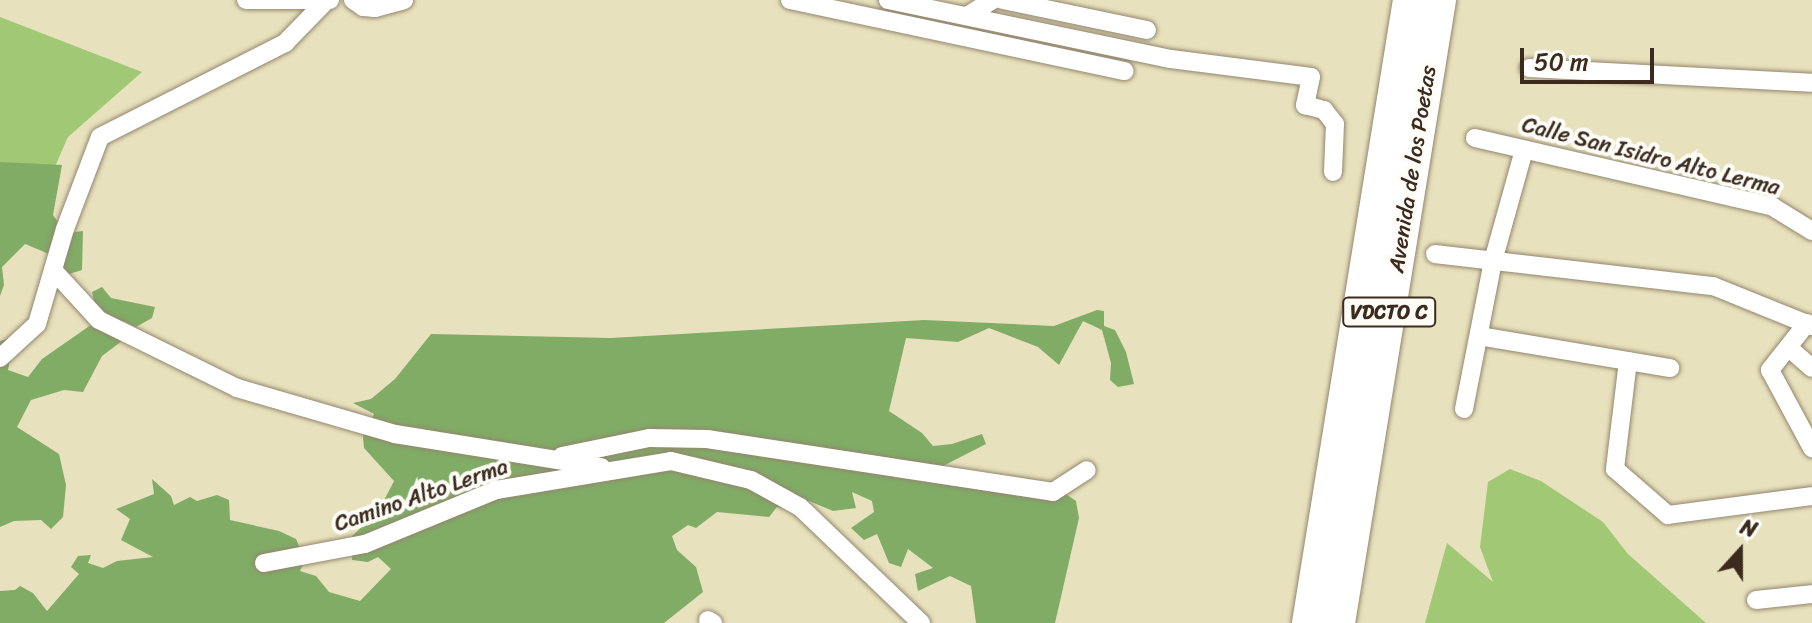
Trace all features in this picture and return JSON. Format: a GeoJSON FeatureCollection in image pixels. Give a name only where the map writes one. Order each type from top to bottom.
{"type":"FeatureCollection","features":[{"type":"Feature","properties":{"kind":"highway","name":"Avenida de los Poetas"},"geometry":{"type":"LineString","coordinates":[[1308,623],[1409,0]]}},
{"type":"Feature","properties":{"kind":"highway","name":"Avenida de los Poetas"},"geometry":{"type":"LineString","coordinates":[[1339,623],[1440,0]]}},
{"type":"Feature","properties":{"kind":"street"},"geometry":{"type":"LineString","coordinates":[[246,0],[328,1]]}},
{"type":"Feature","properties":{"kind":"street"},"geometry":{"type":"LineString","coordinates":[[353,0],[363,7],[375,8],[404,0]]}},
{"type":"Feature","properties":{"kind":"street"},"geometry":{"type":"LineString","coordinates":[[790,0],[1125,71]]}},
{"type":"Feature","properties":{"kind":"street"},"geometry":{"type":"LineString","coordinates":[[888,0],[1171,59],[1311,77],[1305,105],[1324,110],[1335,124],[1333,172]]}},
{"type":"Feature","properties":{"kind":"street"},"geometry":{"type":"LineString","coordinates":[[967,16],[985,1],[993,0]]}},
{"type":"Feature","properties":{"kind":"street"},"geometry":{"type":"LineString","coordinates":[[1003,0],[1147,30]]}},
{"type":"Feature","properties":{"kind":"street"},"geometry":{"type":"LineString","coordinates":[[0,358],[37,324],[100,137],[285,43],[328,1]]}},
{"type":"Feature","properties":{"kind":"street"},"geometry":{"type":"LineString","coordinates":[[1529,68],[1812,83]]}},
{"type":"Feature","properties":{"kind":"street","name":"Calle San Isidro Alto Lerma"},"geometry":{"type":"LineString","coordinates":[[1475,138],[1773,207],[1812,231]]}},
{"type":"Feature","properties":{"kind":"street"},"geometry":{"type":"LineString","coordinates":[[1464,409],[1493,261],[1524,150]]}},
{"type":"Feature","properties":{"kind":"street"},"geometry":{"type":"LineString","coordinates":[[1435,254],[1713,286],[1809,324],[1770,370],[1812,448]]}},
{"type":"Feature","properties":{"kind":"street"},"geometry":{"type":"LineString","coordinates":[[53,270],[99,320],[237,388],[395,434],[619,470]]}},
{"type":"Feature","properties":{"kind":"street"},"geometry":{"type":"LineString","coordinates":[[1479,336],[1670,368]]}},
{"type":"Feature","properties":{"kind":"street"},"geometry":{"type":"LineString","coordinates":[[1789,348],[1812,368]]}},
{"type":"Feature","properties":{"kind":"street"},"geometry":{"type":"LineString","coordinates":[[1628,361],[1615,469],[1668,515],[1812,496]]}},
{"type":"Feature","properties":{"kind":"street"},"geometry":{"type":"LineString","coordinates":[[548,459],[649,438],[707,439],[1053,492],[1087,470]]}},
{"type":"Feature","properties":{"kind":"street","name":"Camino Alto Lerma"},"geometry":{"type":"LineString","coordinates":[[264,563],[365,544],[496,490],[671,461],[751,480],[800,507],[921,623]]}},
{"type":"Feature","properties":{"kind":"street"},"geometry":{"type":"LineString","coordinates":[[1756,600],[1812,594]]}},
{"type":"Feature","properties":{"kind":"green space"},"geometry":{"type":"Polygon","coordinates":[[[0,17],[142,72],[68,137],[39,203],[0,266],[0,17]]]}},
{"type":"Feature","properties":{"kind":"green space"},"geometry":{"type":"Polygon","coordinates":[[[0,162],[62,165],[53,215],[66,233],[83,231],[82,270],[56,278],[54,256],[25,244],[2,267],[4,285],[0,296],[0,162]]]}},
{"type":"Feature","properties":{"kind":"green space"},"geometry":{"type":"Polygon","coordinates":[[[102,287],[111,298],[155,307],[152,318],[136,327],[123,321],[122,341],[102,356],[83,392],[64,390],[31,400],[17,427],[59,454],[66,485],[63,517],[51,529],[41,520],[14,521],[0,527],[0,341],[14,337],[8,370],[28,377],[42,359],[98,320],[92,292],[102,287]]]}},
{"type":"Feature","properties":{"kind":"green space"},"geometry":{"type":"Polygon","coordinates":[[[1097,310],[1104,311],[1104,326],[1115,330],[1126,352],[1134,384],[1118,387],[1110,380],[1111,363],[1102,330],[1083,321],[1059,365],[1038,347],[989,328],[958,342],[906,338],[889,411],[922,433],[933,446],[952,444],[982,434],[986,444],[939,468],[1014,485],[1028,478],[1057,488],[1076,501],[1079,518],[1055,623],[976,623],[971,586],[950,576],[918,591],[915,574],[933,568],[908,549],[901,567],[889,563],[877,534],[864,540],[851,528],[874,512],[872,501],[852,492],[856,508],[833,511],[809,501],[794,509],[777,507],[769,517],[717,512],[696,528],[688,525],[672,536],[677,550],[696,567],[703,592],[664,623],[0,623],[0,591],[15,590],[20,586],[33,593],[47,611],[79,574],[71,567],[78,556],[91,555],[88,563],[103,568],[117,561],[153,557],[121,540],[130,519],[116,509],[154,494],[152,479],[171,496],[174,505],[190,497],[197,501],[217,495],[229,500],[230,520],[279,531],[296,539],[305,560],[300,571],[316,576],[329,592],[360,601],[391,569],[378,557],[368,562],[352,560],[352,536],[378,512],[394,481],[364,448],[363,437],[374,414],[353,403],[371,399],[395,379],[431,334],[611,338],[924,320],[1054,326],[1097,310]]]}},
{"type":"Feature","properties":{"kind":"green space"},"geometry":{"type":"Polygon","coordinates":[[[1510,469],[1541,481],[1603,522],[1628,554],[1706,623],[1425,623],[1447,543],[1493,582],[1480,547],[1488,482],[1510,469]]]}}]}
